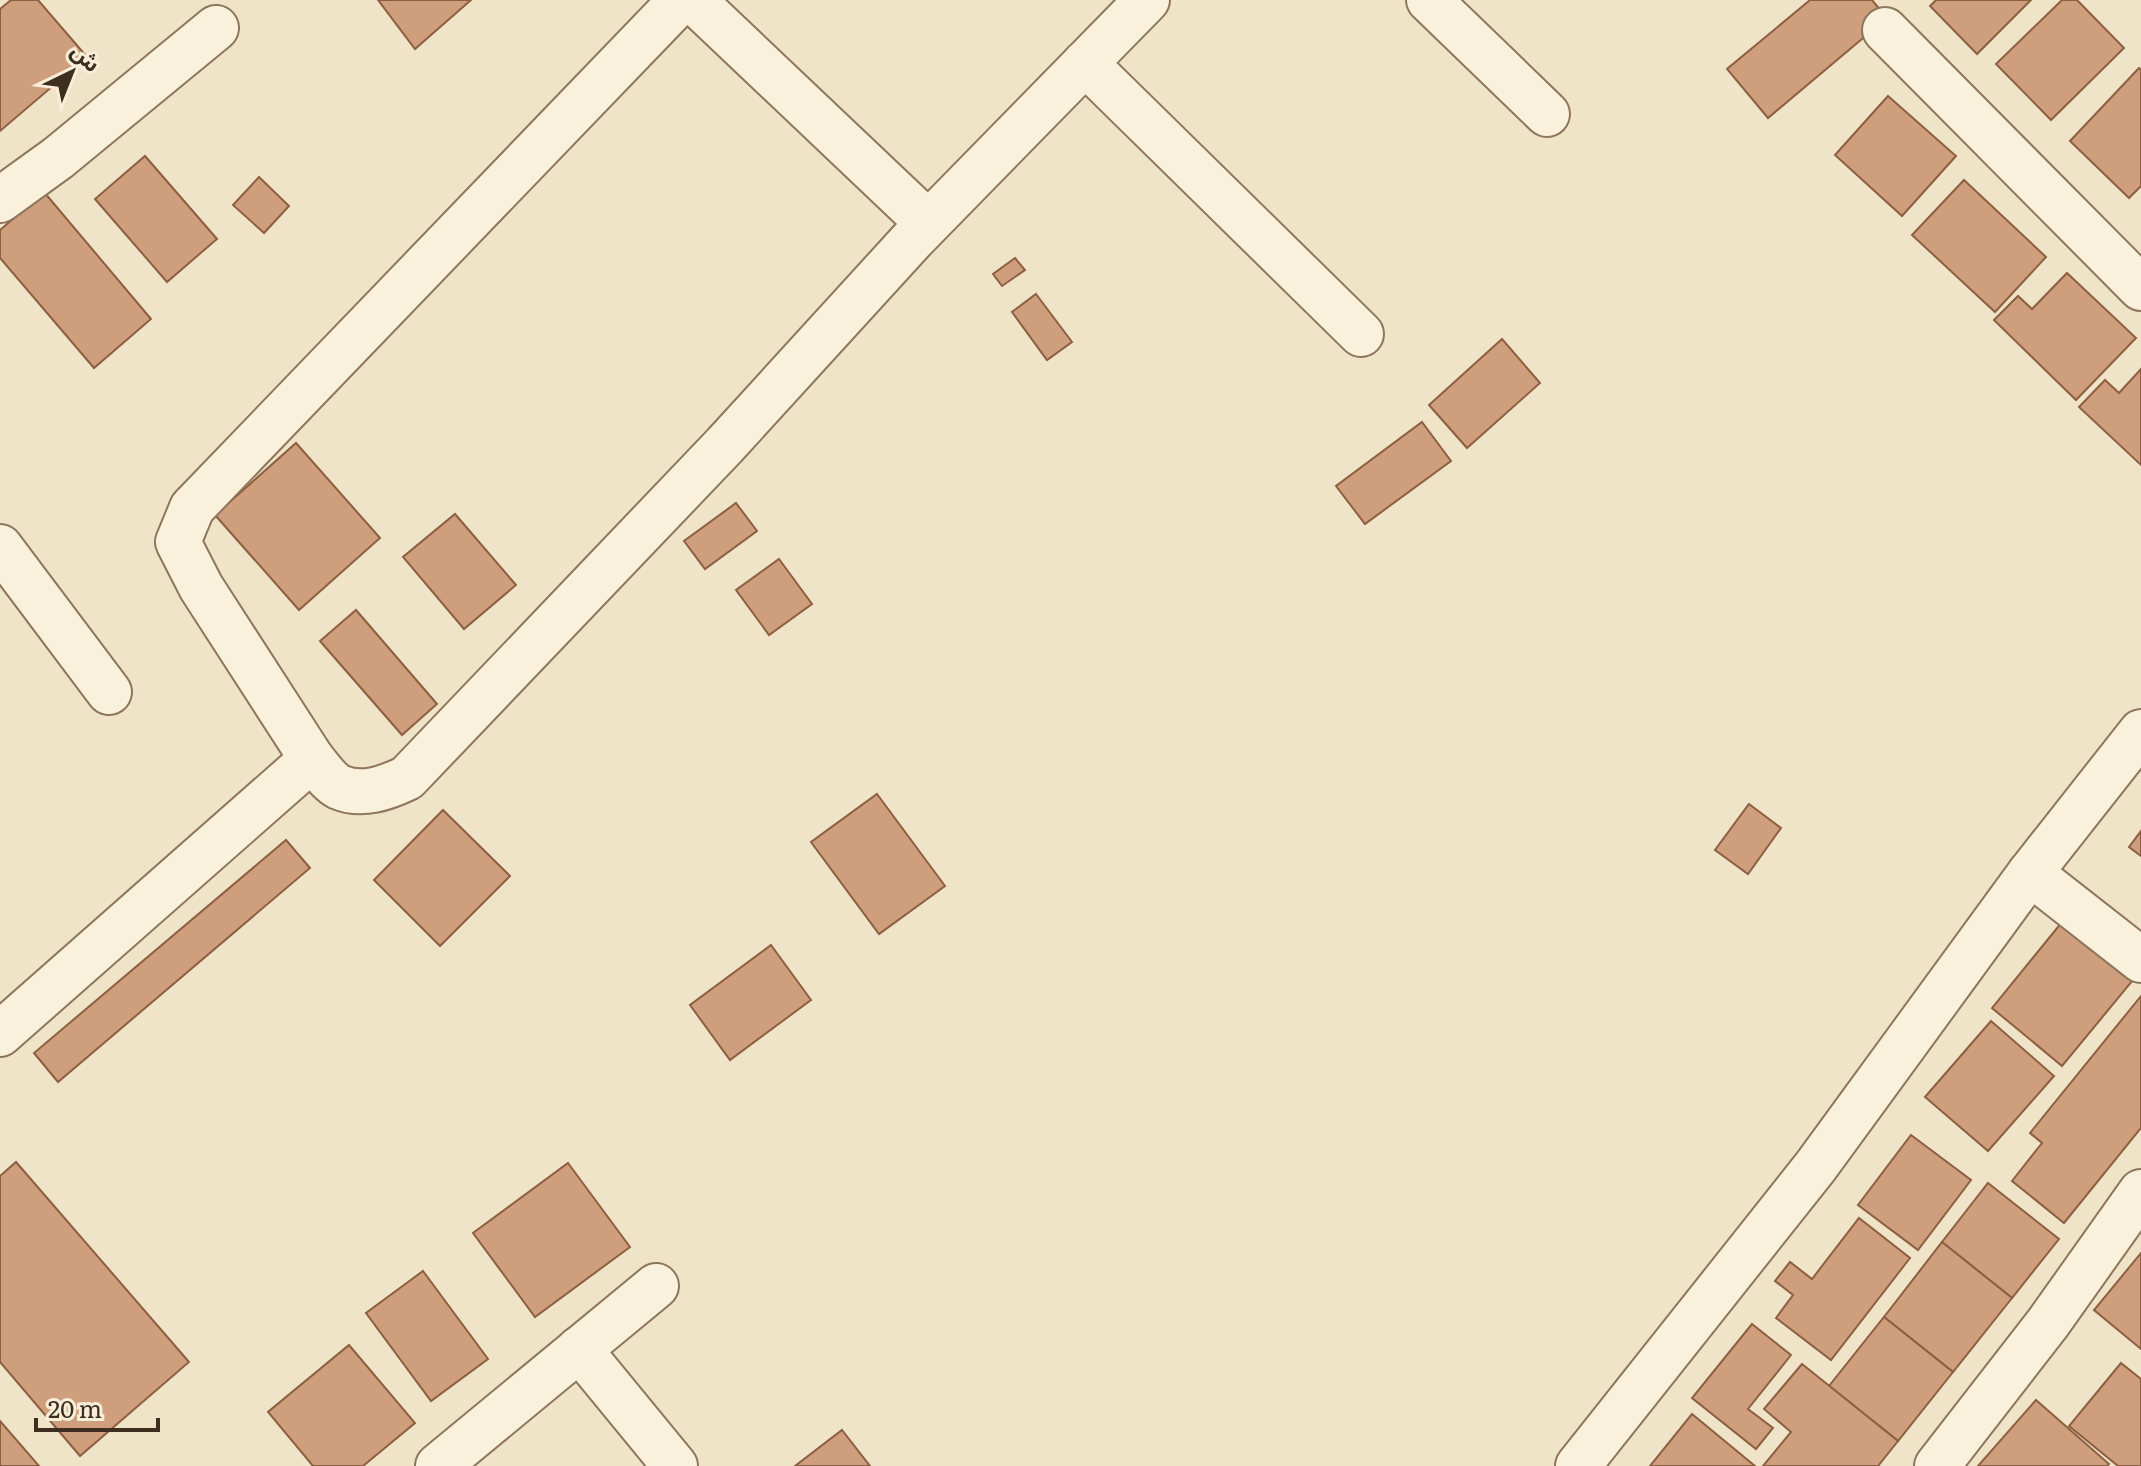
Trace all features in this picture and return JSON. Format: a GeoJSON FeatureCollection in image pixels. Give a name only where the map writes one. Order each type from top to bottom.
{"type":"FeatureCollection","features":[{"type":"Feature","properties":{"kind":"street"},"geometry":{"type":"LineString","coordinates":[[681,0],[192,508],[178,542],[201,587],[312,759],[337,786],[360,791],[383,789],[407,778],[725,445],[928,223],[1147,0]]}},
{"type":"Feature","properties":{"kind":"street"},"geometry":{"type":"LineString","coordinates":[[693,0],[928,223]]}},
{"type":"Feature","properties":{"kind":"street"},"geometry":{"type":"LineString","coordinates":[[1429,0],[1547,114]]}},
{"type":"Feature","properties":{"kind":"street"},"geometry":{"type":"LineString","coordinates":[[0,200],[58,158],[216,28]]}},
{"type":"Feature","properties":{"kind":"street"},"geometry":{"type":"LineString","coordinates":[[1885,30],[2141,288]]}},
{"type":"Feature","properties":{"kind":"street"},"geometry":{"type":"LineString","coordinates":[[1085,63],[1361,334]]}},
{"type":"Feature","properties":{"kind":"street"},"geometry":{"type":"LineString","coordinates":[[0,547],[109,692]]}},
{"type":"Feature","properties":{"kind":"street"},"geometry":{"type":"LineString","coordinates":[[1578,1466],[1816,1166],[2030,873],[2141,732]]}},
{"type":"Feature","properties":{"kind":"street"},"geometry":{"type":"LineString","coordinates":[[0,1034],[312,759]]}},
{"type":"Feature","properties":{"kind":"street"},"geometry":{"type":"LineString","coordinates":[[2030,873],[2141,960]]}},
{"type":"Feature","properties":{"kind":"street"},"geometry":{"type":"LineString","coordinates":[[1937,1466],[2048,1323],[2141,1192]]}},
{"type":"Feature","properties":{"kind":"street"},"geometry":{"type":"LineString","coordinates":[[438,1466],[656,1286]]}},
{"type":"Feature","properties":{"kind":"street"},"geometry":{"type":"LineString","coordinates":[[579,1349],[675,1466]]}},
{"type":"Feature","properties":{"kind":"building"},"geometry":{"type":"Polygon","coordinates":[[[11,0],[38,0],[87,57],[0,131],[0,9],[11,0]]]}},
{"type":"Feature","properties":{"kind":"building"},"geometry":{"type":"Polygon","coordinates":[[[378,0],[471,0],[415,49],[378,0]]]}},
{"type":"Feature","properties":{"kind":"building"},"geometry":{"type":"Polygon","coordinates":[[[1810,0],[1872,0],[1887,18],[1768,118],[1727,69],[1810,0]]]}},
{"type":"Feature","properties":{"kind":"building"},"geometry":{"type":"Polygon","coordinates":[[[1936,0],[2031,0],[1977,54],[1930,6],[1936,0]]]}},
{"type":"Feature","properties":{"kind":"building"},"geometry":{"type":"Polygon","coordinates":[[[2062,0],[2077,0],[2124,48],[2051,120],[1996,64],[2062,0]]]}},
{"type":"Feature","properties":{"kind":"building"},"geometry":{"type":"Polygon","coordinates":[[[2139,68],[2141,186],[2129,198],[2070,141],[2139,68]]]}},
{"type":"Feature","properties":{"kind":"building"},"geometry":{"type":"Polygon","coordinates":[[[1888,96],[1956,156],[1902,216],[1835,155],[1888,96]]]}},
{"type":"Feature","properties":{"kind":"building"},"geometry":{"type":"Polygon","coordinates":[[[145,156],[217,239],[167,282],[95,199],[145,156]]]}},
{"type":"Feature","properties":{"kind":"building"},"geometry":{"type":"Polygon","coordinates":[[[259,177],[289,206],[264,233],[233,205],[259,177]]]}},
{"type":"Feature","properties":{"kind":"building"},"geometry":{"type":"Polygon","coordinates":[[[1964,180],[2046,257],[1995,312],[1912,235],[1964,180]]]}},
{"type":"Feature","properties":{"kind":"building"},"geometry":{"type":"Polygon","coordinates":[[[44,192],[151,319],[94,368],[0,258],[0,230],[44,192]]]}},
{"type":"Feature","properties":{"kind":"building"},"geometry":{"type":"Polygon","coordinates":[[[1015,258],[1025,270],[1002,286],[993,274],[1015,258]]]}},
{"type":"Feature","properties":{"kind":"building"},"geometry":{"type":"Polygon","coordinates":[[[2067,273],[2136,338],[2076,400],[1994,320],[2018,296],[2032,309],[2067,273]]]}},
{"type":"Feature","properties":{"kind":"building"},"geometry":{"type":"Polygon","coordinates":[[[1036,294],[1072,342],[1047,360],[1012,312],[1036,294]]]}},
{"type":"Feature","properties":{"kind":"building"},"geometry":{"type":"Polygon","coordinates":[[[1502,339],[1540,383],[1467,448],[1429,405],[1502,339]]]}},
{"type":"Feature","properties":{"kind":"building"},"geometry":{"type":"Polygon","coordinates":[[[2141,369],[2141,465],[2079,407],[2105,380],[2119,393],[2141,369]]]}},
{"type":"Feature","properties":{"kind":"building"},"geometry":{"type":"Polygon","coordinates":[[[1422,422],[1451,461],[1365,524],[1336,486],[1422,422]]]}},
{"type":"Feature","properties":{"kind":"building"},"geometry":{"type":"Polygon","coordinates":[[[296,443],[380,538],[299,610],[215,515],[296,443]]]}},
{"type":"Feature","properties":{"kind":"building"},"geometry":{"type":"Polygon","coordinates":[[[736,503],[757,531],[705,569],[684,541],[736,503]]]}},
{"type":"Feature","properties":{"kind":"building"},"geometry":{"type":"Polygon","coordinates":[[[455,514],[516,585],[464,629],[403,557],[455,514]]]}},
{"type":"Feature","properties":{"kind":"building"},"geometry":{"type":"Polygon","coordinates":[[[779,559],[812,604],[769,635],[736,590],[779,559]]]}},
{"type":"Feature","properties":{"kind":"building"},"geometry":{"type":"Polygon","coordinates":[[[356,610],[437,704],[402,735],[320,641],[356,610]]]}},
{"type":"Feature","properties":{"kind":"building"},"geometry":{"type":"Polygon","coordinates":[[[877,794],[945,886],[879,934],[811,842],[877,794]]]}},
{"type":"Feature","properties":{"kind":"building"},"geometry":{"type":"Polygon","coordinates":[[[1749,804],[1781,828],[1748,874],[1715,850],[1749,804]]]}},
{"type":"Feature","properties":{"kind":"building"},"geometry":{"type":"Polygon","coordinates":[[[443,810],[510,876],[440,946],[374,880],[443,810]]]}},
{"type":"Feature","properties":{"kind":"building"},"geometry":{"type":"Polygon","coordinates":[[[2141,831],[2141,856],[2129,847],[2141,831]]]}},
{"type":"Feature","properties":{"kind":"building"},"geometry":{"type":"Polygon","coordinates":[[[286,840],[310,868],[58,1082],[34,1053],[286,840]]]}},
{"type":"Feature","properties":{"kind":"building"},"geometry":{"type":"Polygon","coordinates":[[[2062,922],[2133,980],[2062,1066],[1992,1008],[2062,922]]]}},
{"type":"Feature","properties":{"kind":"building"},"geometry":{"type":"Polygon","coordinates":[[[771,945],[811,1000],[730,1060],[690,1005],[771,945]]]}},
{"type":"Feature","properties":{"kind":"building"},"geometry":{"type":"Polygon","coordinates":[[[2141,996],[2141,1128],[2064,1223],[2012,1181],[2042,1143],[2030,1133],[2141,996]]]}},
{"type":"Feature","properties":{"kind":"building"},"geometry":{"type":"Polygon","coordinates":[[[1991,1021],[2054,1076],[1988,1151],[1925,1097],[1991,1021]]]}},
{"type":"Feature","properties":{"kind":"building"},"geometry":{"type":"Polygon","coordinates":[[[1911,1135],[1971,1180],[1918,1250],[1858,1205],[1911,1135]]]}},
{"type":"Feature","properties":{"kind":"building"},"geometry":{"type":"Polygon","coordinates":[[[16,1162],[189,1362],[80,1456],[0,1362],[0,1176],[16,1162]]]}},
{"type":"Feature","properties":{"kind":"building"},"geometry":{"type":"Polygon","coordinates":[[[568,1163],[630,1247],[535,1317],[473,1233],[568,1163]]]}},
{"type":"Feature","properties":{"kind":"building"},"geometry":{"type":"Polygon","coordinates":[[[1988,1183],[2059,1239],[2012,1298],[1942,1242],[1988,1183]]]}},
{"type":"Feature","properties":{"kind":"building"},"geometry":{"type":"Polygon","coordinates":[[[1859,1218],[1910,1258],[1831,1360],[1776,1318],[1793,1295],[1775,1281],[1790,1262],[1812,1279],[1859,1218]]]}},
{"type":"Feature","properties":{"kind":"building"},"geometry":{"type":"Polygon","coordinates":[[[1942,1242],[2012,1298],[1953,1372],[1884,1317],[1942,1242]]]}},
{"type":"Feature","properties":{"kind":"building"},"geometry":{"type":"Polygon","coordinates":[[[2141,1253],[2141,1349],[2094,1310],[2141,1253]]]}},
{"type":"Feature","properties":{"kind":"building"},"geometry":{"type":"Polygon","coordinates":[[[423,1271],[488,1359],[431,1401],[366,1313],[423,1271]]]}},
{"type":"Feature","properties":{"kind":"building"},"geometry":{"type":"Polygon","coordinates":[[[1884,1317],[1953,1372],[1898,1441],[1829,1386],[1884,1317]]]}},
{"type":"Feature","properties":{"kind":"building"},"geometry":{"type":"Polygon","coordinates":[[[1752,1324],[1791,1355],[1748,1409],[1773,1428],[1756,1449],[1692,1398],[1752,1324]]]}},
{"type":"Feature","properties":{"kind":"building"},"geometry":{"type":"Polygon","coordinates":[[[349,1345],[415,1423],[363,1466],[313,1466],[268,1412],[349,1345]]]}},
{"type":"Feature","properties":{"kind":"building"},"geometry":{"type":"Polygon","coordinates":[[[2121,1363],[2141,1379],[2141,1466],[2118,1466],[2069,1426],[2121,1363]]]}},
{"type":"Feature","properties":{"kind":"building"},"geometry":{"type":"Polygon","coordinates":[[[1802,1364],[1898,1441],[1878,1466],[1763,1466],[1791,1432],[1764,1409],[1802,1364]]]}},
{"type":"Feature","properties":{"kind":"building"},"geometry":{"type":"Polygon","coordinates":[[[2036,1400],[2109,1464],[1978,1466],[2036,1400]]]}},
{"type":"Feature","properties":{"kind":"building"},"geometry":{"type":"Polygon","coordinates":[[[1692,1414],[1755,1466],[1650,1466],[1692,1414]]]}},
{"type":"Feature","properties":{"kind":"building"},"geometry":{"type":"Polygon","coordinates":[[[0,1421],[39,1466],[0,1466],[0,1421]]]}},
{"type":"Feature","properties":{"kind":"building"},"geometry":{"type":"Polygon","coordinates":[[[842,1430],[870,1466],[795,1466],[842,1430]]]}}]}
